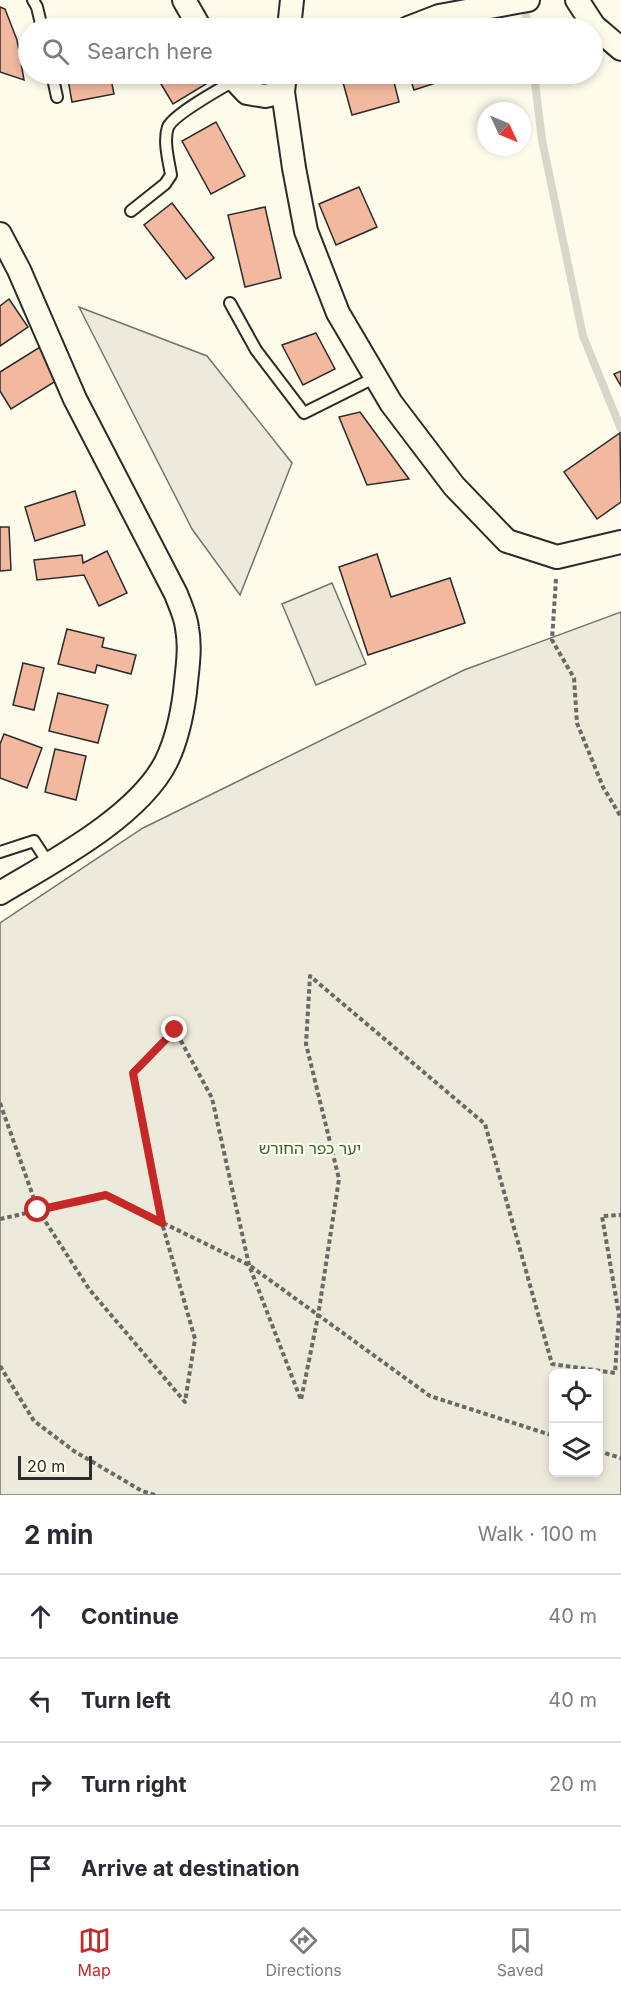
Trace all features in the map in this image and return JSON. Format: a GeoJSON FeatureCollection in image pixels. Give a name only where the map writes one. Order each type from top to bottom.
{"type":"FeatureCollection","features":[{"type":"Feature","properties":{"kind":"street"},"geometry":{"type":"LineString","coordinates":[[184,0],[194,18]]}},
{"type":"Feature","properties":{"kind":"street"},"geometry":{"type":"LineString","coordinates":[[290,18],[292,0]]}},
{"type":"Feature","properties":{"kind":"street"},"geometry":{"type":"LineString","coordinates":[[434,18],[528,0]]}},
{"type":"Feature","properties":{"kind":"street"},"geometry":{"type":"LineString","coordinates":[[577,0],[589,18]]}},
{"type":"Feature","properties":{"kind":"street"},"geometry":{"type":"LineString","coordinates":[[603,34],[621,49]]}},
{"type":"Feature","properties":{"kind":"street"},"geometry":{"type":"LineString","coordinates":[[239,84],[247,93],[265,96],[283,84]]}},
{"type":"Feature","properties":{"kind":"street"},"geometry":{"type":"LineString","coordinates":[[284,84],[294,168],[306,231],[338,313],[391,403],[454,486],[507,541],[557,557],[621,542]]}},
{"type":"Feature","properties":{"kind":"street"},"geometry":{"type":"LineString","coordinates":[[0,234],[19,270],[75,399],[176,594],[187,626],[189,652],[182,717],[166,762],[137,800],[92,837],[0,893]]}},
{"type":"Feature","properties":{"kind":"lane"},"geometry":{"type":"LineString","coordinates":[[33,0],[40,18]]}},
{"type":"Feature","properties":{"kind":"lane"},"geometry":{"type":"LineString","coordinates":[[54,84],[57,97]]}},
{"type":"Feature","properties":{"kind":"lane"},"geometry":{"type":"LineString","coordinates":[[132,211],[165,184],[171,175],[166,143],[168,127],[179,116],[222,84]]}},
{"type":"Feature","properties":{"kind":"lane"},"geometry":{"type":"LineString","coordinates":[[230,303],[256,350],[304,413],[376,377]]}},
{"type":"Feature","properties":{"kind":"lane"},"geometry":{"type":"LineString","coordinates":[[0,852],[34,841],[49,864]]}},
{"type":"Feature","properties":{"kind":"path"},"geometry":{"type":"LineString","coordinates":[[557,557],[552,640],[574,678],[578,723],[603,787],[621,817]]}},
{"type":"Feature","properties":{"kind":"path"},"geometry":{"type":"LineString","coordinates":[[0,1103],[38,1210],[89,1289],[185,1402],[195,1339],[162,1223],[133,1073],[175,1030],[212,1098],[249,1265],[301,1400],[318,1316],[339,1179],[306,1044],[310,975],[485,1124],[552,1364],[615,1373],[619,1315],[602,1216],[621,1215]]}},
{"type":"Feature","properties":{"kind":"path"},"geometry":{"type":"LineString","coordinates":[[0,1219],[106,1195],[249,1265],[430,1396],[549,1434]]}},
{"type":"Feature","properties":{"kind":"path"},"geometry":{"type":"LineString","coordinates":[[0,1366],[34,1421],[74,1451],[142,1491],[155,1495]]}},
{"type":"Feature","properties":{"kind":"path"},"geometry":{"type":"LineString","coordinates":[[603,1453],[621,1458]]}},
{"type":"Feature","properties":{"kind":"green space"},"geometry":{"type":"Polygon","coordinates":[[[79,307],[207,356],[292,463],[240,595],[192,529],[79,307]]]}},
{"type":"Feature","properties":{"kind":"green space"},"geometry":{"type":"Polygon","coordinates":[[[332,583],[366,664],[316,685],[282,604],[332,583]]]}},
{"type":"Feature","properties":{"kind":"green space","name":"יער כפר החורש"},"geometry":{"type":"Polygon","coordinates":[[[621,612],[621,1495],[0,1495],[0,923],[143,828],[464,670],[621,612]]]}},
{"type":"Feature","properties":{"kind":"building"},"geometry":{"type":"Polygon","coordinates":[[[0,7],[5,9],[17,40],[18,78],[0,72],[0,7]]]}},
{"type":"Feature","properties":{"kind":"building"},"geometry":{"type":"Polygon","coordinates":[[[69,84],[112,84],[114,94],[72,102],[69,84]]]}},
{"type":"Feature","properties":{"kind":"building"},"geometry":{"type":"Polygon","coordinates":[[[161,84],[206,84],[173,104],[161,84]]]}},
{"type":"Feature","properties":{"kind":"building"},"geometry":{"type":"Polygon","coordinates":[[[343,84],[394,84],[399,102],[352,115],[343,84]]]}},
{"type":"Feature","properties":{"kind":"building"},"geometry":{"type":"Polygon","coordinates":[[[412,84],[432,84],[414,90],[412,84]]]}},
{"type":"Feature","properties":{"kind":"building"},"geometry":{"type":"Polygon","coordinates":[[[216,122],[245,176],[211,194],[182,141],[216,122]]]}},
{"type":"Feature","properties":{"kind":"building"},"geometry":{"type":"Polygon","coordinates":[[[359,187],[377,227],[336,245],[319,204],[359,187]]]}},
{"type":"Feature","properties":{"kind":"building"},"geometry":{"type":"Polygon","coordinates":[[[172,203],[214,258],[186,279],[144,225],[172,203]]]}},
{"type":"Feature","properties":{"kind":"building"},"geometry":{"type":"Polygon","coordinates":[[[265,207],[281,278],[245,287],[228,215],[265,207]]]}},
{"type":"Feature","properties":{"kind":"building"},"geometry":{"type":"Polygon","coordinates":[[[9,299],[28,327],[0,346],[0,306],[9,299]]]}},
{"type":"Feature","properties":{"kind":"building"},"geometry":{"type":"Polygon","coordinates":[[[316,333],[335,369],[303,385],[282,345],[316,333]]]}},
{"type":"Feature","properties":{"kind":"building"},"geometry":{"type":"Polygon","coordinates":[[[40,347],[59,379],[11,409],[0,391],[0,372],[40,347]]]}},
{"type":"Feature","properties":{"kind":"building"},"geometry":{"type":"Polygon","coordinates":[[[621,371],[621,386],[614,374],[621,371]]]}},
{"type":"Feature","properties":{"kind":"building"},"geometry":{"type":"Polygon","coordinates":[[[360,412],[409,479],[367,485],[339,417],[360,412]]]}},
{"type":"Feature","properties":{"kind":"building"},"geometry":{"type":"Polygon","coordinates":[[[620,433],[621,502],[597,519],[564,472],[620,433]]]}},
{"type":"Feature","properties":{"kind":"building"},"geometry":{"type":"Polygon","coordinates":[[[75,491],[85,525],[35,541],[25,507],[75,491]]]}},
{"type":"Feature","properties":{"kind":"building"},"geometry":{"type":"Polygon","coordinates":[[[0,527],[9,527],[11,570],[0,571],[0,527]]]}},
{"type":"Feature","properties":{"kind":"building"},"geometry":{"type":"Polygon","coordinates":[[[107,551],[127,593],[99,606],[84,575],[37,580],[34,560],[82,555],[83,563],[107,551]]]}},
{"type":"Feature","properties":{"kind":"building"},"geometry":{"type":"Polygon","coordinates":[[[377,554],[391,597],[450,578],[465,623],[368,655],[339,567],[377,554]]]}},
{"type":"Feature","properties":{"kind":"building"},"geometry":{"type":"Polygon","coordinates":[[[67,629],[104,638],[102,647],[136,655],[131,674],[97,665],[95,673],[58,664],[67,629]]]}},
{"type":"Feature","properties":{"kind":"building"},"geometry":{"type":"Polygon","coordinates":[[[23,663],[44,668],[34,710],[13,705],[23,663]]]}},
{"type":"Feature","properties":{"kind":"building"},"geometry":{"type":"Polygon","coordinates":[[[58,693],[108,705],[98,743],[49,731],[58,693]]]}},
{"type":"Feature","properties":{"kind":"building"},"geometry":{"type":"Polygon","coordinates":[[[4,734],[42,748],[27,788],[0,778],[0,744],[4,734]]]}},
{"type":"Feature","properties":{"kind":"building"},"geometry":{"type":"Polygon","coordinates":[[[55,749],[86,756],[76,800],[45,792],[55,749]]]}},
{"type":"Feature","properties":{"kind":"waterway"},"geometry":{"type":"LineString","coordinates":[[524,3],[526,18]]}},
{"type":"Feature","properties":{"kind":"waterway"},"geometry":{"type":"LineString","coordinates":[[535,84],[542,140],[583,336],[621,429]]}},
{"type":"Feature","properties":{"kind":"route"},"geometry":{"type":"LineString","coordinates":[[38,1210],[106,1195],[162,1223],[133,1073],[175,1030]]}}]}
